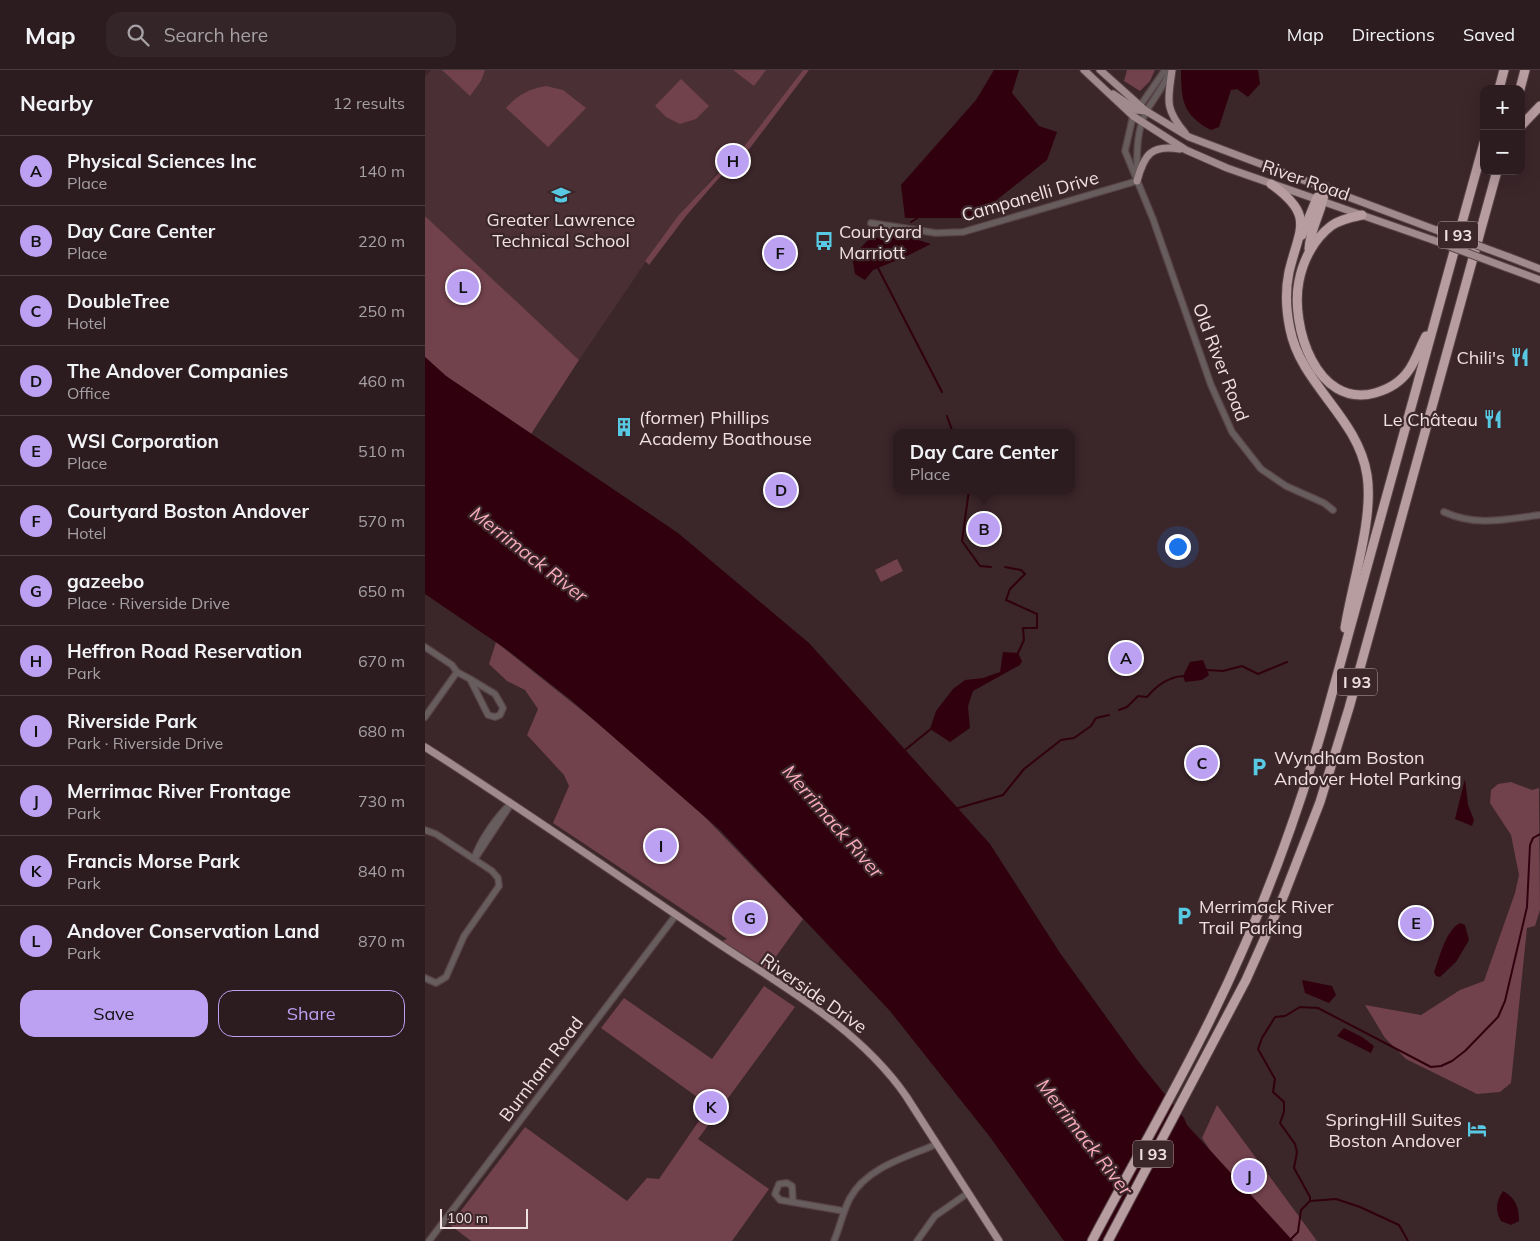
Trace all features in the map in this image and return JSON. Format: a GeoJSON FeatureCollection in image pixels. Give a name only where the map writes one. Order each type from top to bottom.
{"type":"FeatureCollection","features":[{"type":"Feature","properties":{"kind":"highway"},"geometry":{"type":"LineString","coordinates":[[1500,85],[1504,70]]}},
{"type":"Feature","properties":{"kind":"highway"},"geometry":{"type":"LineString","coordinates":[[1520,85],[1525,70]]}},
{"type":"Feature","properties":{"kind":"highway"},"geometry":{"type":"LineString","coordinates":[[1525,122],[1540,106]]}},
{"type":"Feature","properties":{"kind":"highway","name":"I 93"},"geometry":{"type":"LineString","coordinates":[[1092,1241],[1187,1063],[1241,955],[1275,873],[1304,790],[1338,673],[1480,156]]}},
{"type":"Feature","properties":{"kind":"highway","name":"I 93"},"geometry":{"type":"LineString","coordinates":[[1108,1241],[1246,980],[1281,903],[1334,760],[1496,175]]}},
{"type":"Feature","properties":{"kind":"highway"},"geometry":{"type":"LineString","coordinates":[[1484,218],[1500,175]]}},
{"type":"Feature","properties":{"kind":"highway"},"geometry":{"type":"LineString","coordinates":[[1271,184],[1288,197],[1297,210],[1301,228],[1286,290],[1288,320],[1293,343],[1309,375],[1352,433],[1362,457],[1368,488],[1364,529],[1338,673]]}},
{"type":"Feature","properties":{"kind":"highway"},"geometry":{"type":"LineString","coordinates":[[1325,187],[1299,280],[1299,318],[1307,350],[1321,374],[1338,388],[1362,395],[1383,391],[1402,378],[1416,359],[1437,311]]}},
{"type":"Feature","properties":{"kind":"highway"},"geometry":{"type":"LineString","coordinates":[[1299,242],[1321,200]]}},
{"type":"Feature","properties":{"kind":"highway"},"geometry":{"type":"LineString","coordinates":[[1309,249],[1332,225],[1362,215]]}},
{"type":"Feature","properties":{"kind":"main road","name":"River Road"},"geometry":{"type":"LineString","coordinates":[[1085,70],[1091,77],[1136,110],[1146,111],[1189,137],[1540,269]]}},
{"type":"Feature","properties":{"kind":"main road","name":"River Road"},"geometry":{"type":"LineString","coordinates":[[1100,70],[1136,110],[1141,122],[1186,150],[1271,184],[1321,200],[1540,280]]}},
{"type":"Feature","properties":{"kind":"main road"},"geometry":{"type":"LineString","coordinates":[[1171,70],[1168,107],[1173,117],[1189,137]]}},
{"type":"Feature","properties":{"kind":"main road"},"geometry":{"type":"LineString","coordinates":[[1137,181],[1145,159],[1158,148],[1186,150]]}},
{"type":"Feature","properties":{"kind":"main road","name":"Riverside Drive"},"geometry":{"type":"LineString","coordinates":[[425,747],[824,1016],[864,1046],[894,1078],[999,1241]]}},
{"type":"Feature","properties":{"kind":"street"},"geometry":{"type":"LineString","coordinates":[[1136,110],[1165,70]]}},
{"type":"Feature","properties":{"kind":"street","name":"Old River Road"},"geometry":{"type":"LineString","coordinates":[[1137,181],[1137,152],[1141,122],[1171,70]]}},
{"type":"Feature","properties":{"kind":"street","name":"Old River Road"},"geometry":{"type":"LineString","coordinates":[[1136,110],[1125,151],[1153,218],[1211,385],[1232,432],[1250,457],[1268,474],[1286,486],[1324,503],[1333,510]]}},
{"type":"Feature","properties":{"kind":"street","name":"Campanelli Drive"},"geometry":{"type":"LineString","coordinates":[[871,223],[936,233],[963,232],[1137,181]]}},
{"type":"Feature","properties":{"kind":"street"},"geometry":{"type":"LineString","coordinates":[[1444,512],[1457,518],[1487,522],[1540,515]]}},
{"type":"Feature","properties":{"kind":"street"},"geometry":{"type":"LineString","coordinates":[[425,647],[452,665],[457,672],[471,678],[498,697],[503,708],[500,715],[493,718],[486,714],[471,678]]}},
{"type":"Feature","properties":{"kind":"street"},"geometry":{"type":"LineString","coordinates":[[425,717],[457,672]]}},
{"type":"Feature","properties":{"kind":"street"},"geometry":{"type":"LineString","coordinates":[[474,859],[507,814],[510,804]]}},
{"type":"Feature","properties":{"kind":"street"},"geometry":{"type":"LineString","coordinates":[[425,830],[436,834],[474,859],[495,874],[499,882],[498,889],[467,931],[443,980],[436,983],[425,978]]}},
{"type":"Feature","properties":{"kind":"street","name":"Burnham Road"},"geometry":{"type":"LineString","coordinates":[[429,1241],[676,916]]}},
{"type":"Feature","properties":{"kind":"street"},"geometry":{"type":"LineString","coordinates":[[834,1241],[844,1212],[857,1187],[868,1176],[937,1144]]}},
{"type":"Feature","properties":{"kind":"street"},"geometry":{"type":"LineString","coordinates":[[917,1241],[935,1216],[968,1193]]}},
{"type":"Feature","properties":{"kind":"street"},"geometry":{"type":"LineString","coordinates":[[793,1202],[844,1212]]}},
{"type":"Feature","properties":{"kind":"shaded area","name":"Greater Lawrence Technical School"},"geometry":{"type":"Polygon","coordinates":[[[431,70],[803,70],[746,144],[715,175],[666,232],[579,360],[425,216],[425,77],[431,70]]]}},
{"type":"Feature","properties":{"kind":"shaded area"},"geometry":{"type":"Polygon","coordinates":[[[442,70],[485,70],[481,81],[470,96],[442,70]]]}},
{"type":"Feature","properties":{"kind":"shaded area"},"geometry":{"type":"Polygon","coordinates":[[[733,70],[766,70],[754,86],[733,70]]]}},
{"type":"Feature","properties":{"kind":"shaded area"},"geometry":{"type":"Polygon","coordinates":[[[803,70],[809,70],[750,148],[719,178],[686,216],[649,265],[645,261],[678,216],[746,144],[803,70]]]}},
{"type":"Feature","properties":{"kind":"shaded area"},"geometry":{"type":"Polygon","coordinates":[[[1127,70],[1155,70],[1150,81],[1140,91],[1124,81],[1127,70]]]}},
{"type":"Feature","properties":{"kind":"shaded area"},"geometry":{"type":"Polygon","coordinates":[[[681,79],[709,106],[696,119],[680,124],[666,117],[655,106],[681,79]]]}},
{"type":"Feature","properties":{"kind":"shaded area"},"geometry":{"type":"Polygon","coordinates":[[[546,86],[563,90],[586,108],[548,147],[506,108],[524,93],[546,86]]]}},
{"type":"Feature","properties":{"kind":"shaded area"},"geometry":{"type":"Polygon","coordinates":[[[425,216],[579,360],[531,434],[446,376],[425,357],[425,216]]]}},
{"type":"Feature","properties":{"kind":"shaded area"},"geometry":{"type":"Polygon","coordinates":[[[897,559],[903,571],[881,582],[875,570],[897,559]]]}},
{"type":"Feature","properties":{"kind":"shaded area"},"geometry":{"type":"Polygon","coordinates":[[[496,642],[599,724],[705,817],[803,919],[767,969],[722,941],[727,939],[553,823],[569,786],[564,775],[527,735],[538,709],[525,690],[507,681],[489,664],[496,642]]]}},
{"type":"Feature","properties":{"kind":"shaded area"},"geometry":{"type":"Polygon","coordinates":[[[1511,782],[1532,790],[1539,788],[1540,910],[1535,926],[1527,928],[1511,1083],[1500,1092],[1477,1094],[1406,1059],[1385,1038],[1365,1005],[1421,1015],[1460,990],[1484,981],[1515,893],[1519,875],[1511,835],[1490,803],[1491,790],[1498,784],[1511,782]]]}},
{"type":"Feature","properties":{"kind":"shaded area"},"geometry":{"type":"Polygon","coordinates":[[[764,986],[795,1007],[698,1139],[769,1189],[732,1241],[471,1241],[450,1225],[525,1127],[627,1201],[647,1178],[659,1179],[703,1115],[700,1099],[601,1028],[624,998],[712,1059],[764,986]]]}},
{"type":"Feature","properties":{"kind":"shaded area"},"geometry":{"type":"Polygon","coordinates":[[[1217,1105],[1317,1241],[1285,1241],[1250,1211],[1202,1138],[1217,1105]]]}},
{"type":"Feature","properties":{"kind":"water"},"geometry":{"type":"Polygon","coordinates":[[[994,70],[1019,70],[1012,93],[1039,126],[1057,132],[1047,160],[974,218],[905,218],[901,185],[976,100],[994,70]]]}},
{"type":"Feature","properties":{"kind":"water"},"geometry":{"type":"Polygon","coordinates":[[[1181,70],[1258,70],[1260,84],[1248,97],[1237,89],[1231,90],[1219,127],[1211,130],[1194,119],[1185,106],[1181,70]]]}},
{"type":"Feature","properties":{"kind":"water"},"geometry":{"type":"Polygon","coordinates":[[[899,234],[931,244],[873,270],[865,280],[855,274],[852,257],[869,239],[899,234]]]}},
{"type":"Feature","properties":{"kind":"water","name":"Merrimack River"},"geometry":{"type":"Polygon","coordinates":[[[425,357],[446,376],[678,533],[809,643],[990,844],[1060,953],[1138,1061],[1184,1118],[1187,1125],[1293,1241],[1064,1241],[990,1137],[890,1011],[720,830],[571,700],[506,649],[425,594],[425,357]]]}},
{"type":"Feature","properties":{"kind":"water"},"geometry":{"type":"Polygon","coordinates":[[[1003,652],[1018,653],[1022,661],[1020,665],[973,691],[968,706],[970,728],[950,742],[930,729],[936,711],[953,689],[965,680],[983,678],[1000,672],[1003,652]]]}},
{"type":"Feature","properties":{"kind":"water"},"geometry":{"type":"Polygon","coordinates":[[[1203,660],[1209,675],[1202,680],[1185,682],[1183,676],[1190,662],[1203,660]]]}},
{"type":"Feature","properties":{"kind":"water"},"geometry":{"type":"Polygon","coordinates":[[[1465,779],[1468,805],[1474,820],[1472,826],[1455,819],[1465,779]]]}},
{"type":"Feature","properties":{"kind":"water"},"geometry":{"type":"Polygon","coordinates":[[[1460,923],[1465,925],[1469,940],[1456,962],[1440,977],[1436,976],[1434,972],[1447,938],[1450,932],[1460,923]]]}},
{"type":"Feature","properties":{"kind":"water"},"geometry":{"type":"Polygon","coordinates":[[[1302,980],[1332,986],[1336,995],[1329,1003],[1305,993],[1302,980]]]}},
{"type":"Feature","properties":{"kind":"water"},"geometry":{"type":"Polygon","coordinates":[[[1344,1028],[1362,1037],[1374,1046],[1371,1053],[1337,1036],[1344,1028]]]}},
{"type":"Feature","properties":{"kind":"water"},"geometry":{"type":"Polygon","coordinates":[[[1503,1191],[1514,1200],[1518,1212],[1519,1221],[1511,1225],[1501,1221],[1497,1210],[1499,1198],[1503,1191]]]}},
{"type":"Feature","properties":{"kind":"waterway"},"geometry":{"type":"LineString","coordinates":[[911,222],[919,217]]}},
{"type":"Feature","properties":{"kind":"waterway"},"geometry":{"type":"LineString","coordinates":[[877,266],[942,392]]}},
{"type":"Feature","properties":{"kind":"waterway"},"geometry":{"type":"LineString","coordinates":[[947,416],[952,429]]}},
{"type":"Feature","properties":{"kind":"waterway"},"geometry":{"type":"LineString","coordinates":[[968,494],[962,541],[980,566],[991,567]]}},
{"type":"Feature","properties":{"kind":"waterway"},"geometry":{"type":"LineString","coordinates":[[1005,567],[1021,570],[1025,574],[1010,589],[1006,600],[1037,614],[1037,628],[1023,628],[1024,640],[1017,655]]}},
{"type":"Feature","properties":{"kind":"waterway"},"geometry":{"type":"LineString","coordinates":[[1207,670],[1223,671],[1242,666],[1258,674],[1287,662]]}},
{"type":"Feature","properties":{"kind":"waterway"},"geometry":{"type":"LineString","coordinates":[[1119,710],[1127,707],[1138,696],[1147,697],[1159,685],[1168,680],[1183,676]]}},
{"type":"Feature","properties":{"kind":"waterway"},"geometry":{"type":"LineString","coordinates":[[955,809],[1003,795],[1024,769],[1061,740],[1074,738],[1091,726],[1096,718],[1109,715]]}},
{"type":"Feature","properties":{"kind":"waterway"},"geometry":{"type":"LineString","coordinates":[[905,750],[932,728]]}},
{"type":"Feature","properties":{"kind":"waterway"},"geometry":{"type":"LineString","coordinates":[[1291,1239],[1298,1232],[1301,1210],[1310,1201],[1310,1197],[1294,1168],[1297,1152],[1295,1144],[1280,1123],[1284,1112],[1284,1102],[1273,1092],[1275,1079],[1258,1049],[1262,1038],[1275,1017],[1285,1016],[1300,1007],[1318,1008],[1431,1067],[1441,1066],[1452,1061],[1465,1051],[1498,1017],[1505,1001],[1527,907],[1530,845],[1533,838],[1540,834]]}},
{"type":"Feature","properties":{"kind":"waterway"},"geometry":{"type":"LineString","coordinates":[[1310,1201],[1336,1199],[1360,1207],[1399,1225],[1408,1241]]}},
{"type":"Feature","properties":{"kind":"place","name":"Heffron Road Reservation"},"geometry":{"type":"Point","coordinates":[733,161]}},
{"type":"Feature","properties":{"kind":"place","name":"Greater Lawrence Technical School"},"geometry":{"type":"Point","coordinates":[561,195]}},
{"type":"Feature","properties":{"kind":"place","name":"Courtyard Marriott"},"geometry":{"type":"Point","coordinates":[824,241]}},
{"type":"Feature","properties":{"kind":"place","name":"Courtyard Boston Andover"},"geometry":{"type":"Point","coordinates":[780,253]}},
{"type":"Feature","properties":{"kind":"place","name":"Andover Conservation Land"},"geometry":{"type":"Point","coordinates":[463,287]}},
{"type":"Feature","properties":{"kind":"place","name":"Chili's"},"geometry":{"type":"Point","coordinates":[1520,357]}},
{"type":"Feature","properties":{"kind":"place","name":"Le Château"},"geometry":{"type":"Point","coordinates":[1493,419]}},
{"type":"Feature","properties":{"kind":"place","name":"(former) Phillips Academy Boathouse"},"geometry":{"type":"Point","coordinates":[624,427]}},
{"type":"Feature","properties":{"kind":"place","name":"The Andover Companies"},"geometry":{"type":"Point","coordinates":[781,490]}},
{"type":"Feature","properties":{"kind":"place","name":"Day Care Center"},"geometry":{"type":"Point","coordinates":[984,529]}},
{"type":"Feature","properties":{"kind":"place","name":"Physical Sciences Inc"},"geometry":{"type":"Point","coordinates":[1126,658]}},
{"type":"Feature","properties":{"kind":"place","name":"DoubleTree"},"geometry":{"type":"Point","coordinates":[1202,763]}},
{"type":"Feature","properties":{"kind":"place","name":"Wyndham Boston Andover Hotel Parking"},"geometry":{"type":"Point","coordinates":[1259,767]}},
{"type":"Feature","properties":{"kind":"place","name":"Riverside Park"},"geometry":{"type":"Point","coordinates":[661,846]}},
{"type":"Feature","properties":{"kind":"place","name":"Merrimack River Trail Parking"},"geometry":{"type":"Point","coordinates":[1184,916]}},
{"type":"Feature","properties":{"kind":"place","name":"gazeebo"},"geometry":{"type":"Point","coordinates":[750,918]}},
{"type":"Feature","properties":{"kind":"place","name":"WSI Corporation"},"geometry":{"type":"Point","coordinates":[1416,923]}},
{"type":"Feature","properties":{"kind":"place","name":"Francis Morse Park"},"geometry":{"type":"Point","coordinates":[711,1107]}},
{"type":"Feature","properties":{"kind":"place","name":"SpringHill Suites Boston Andover"},"geometry":{"type":"Point","coordinates":[1477,1129]}},
{"type":"Feature","properties":{"kind":"place","name":"Merrimac River Frontage"},"geometry":{"type":"Point","coordinates":[1249,1176]}}]}
